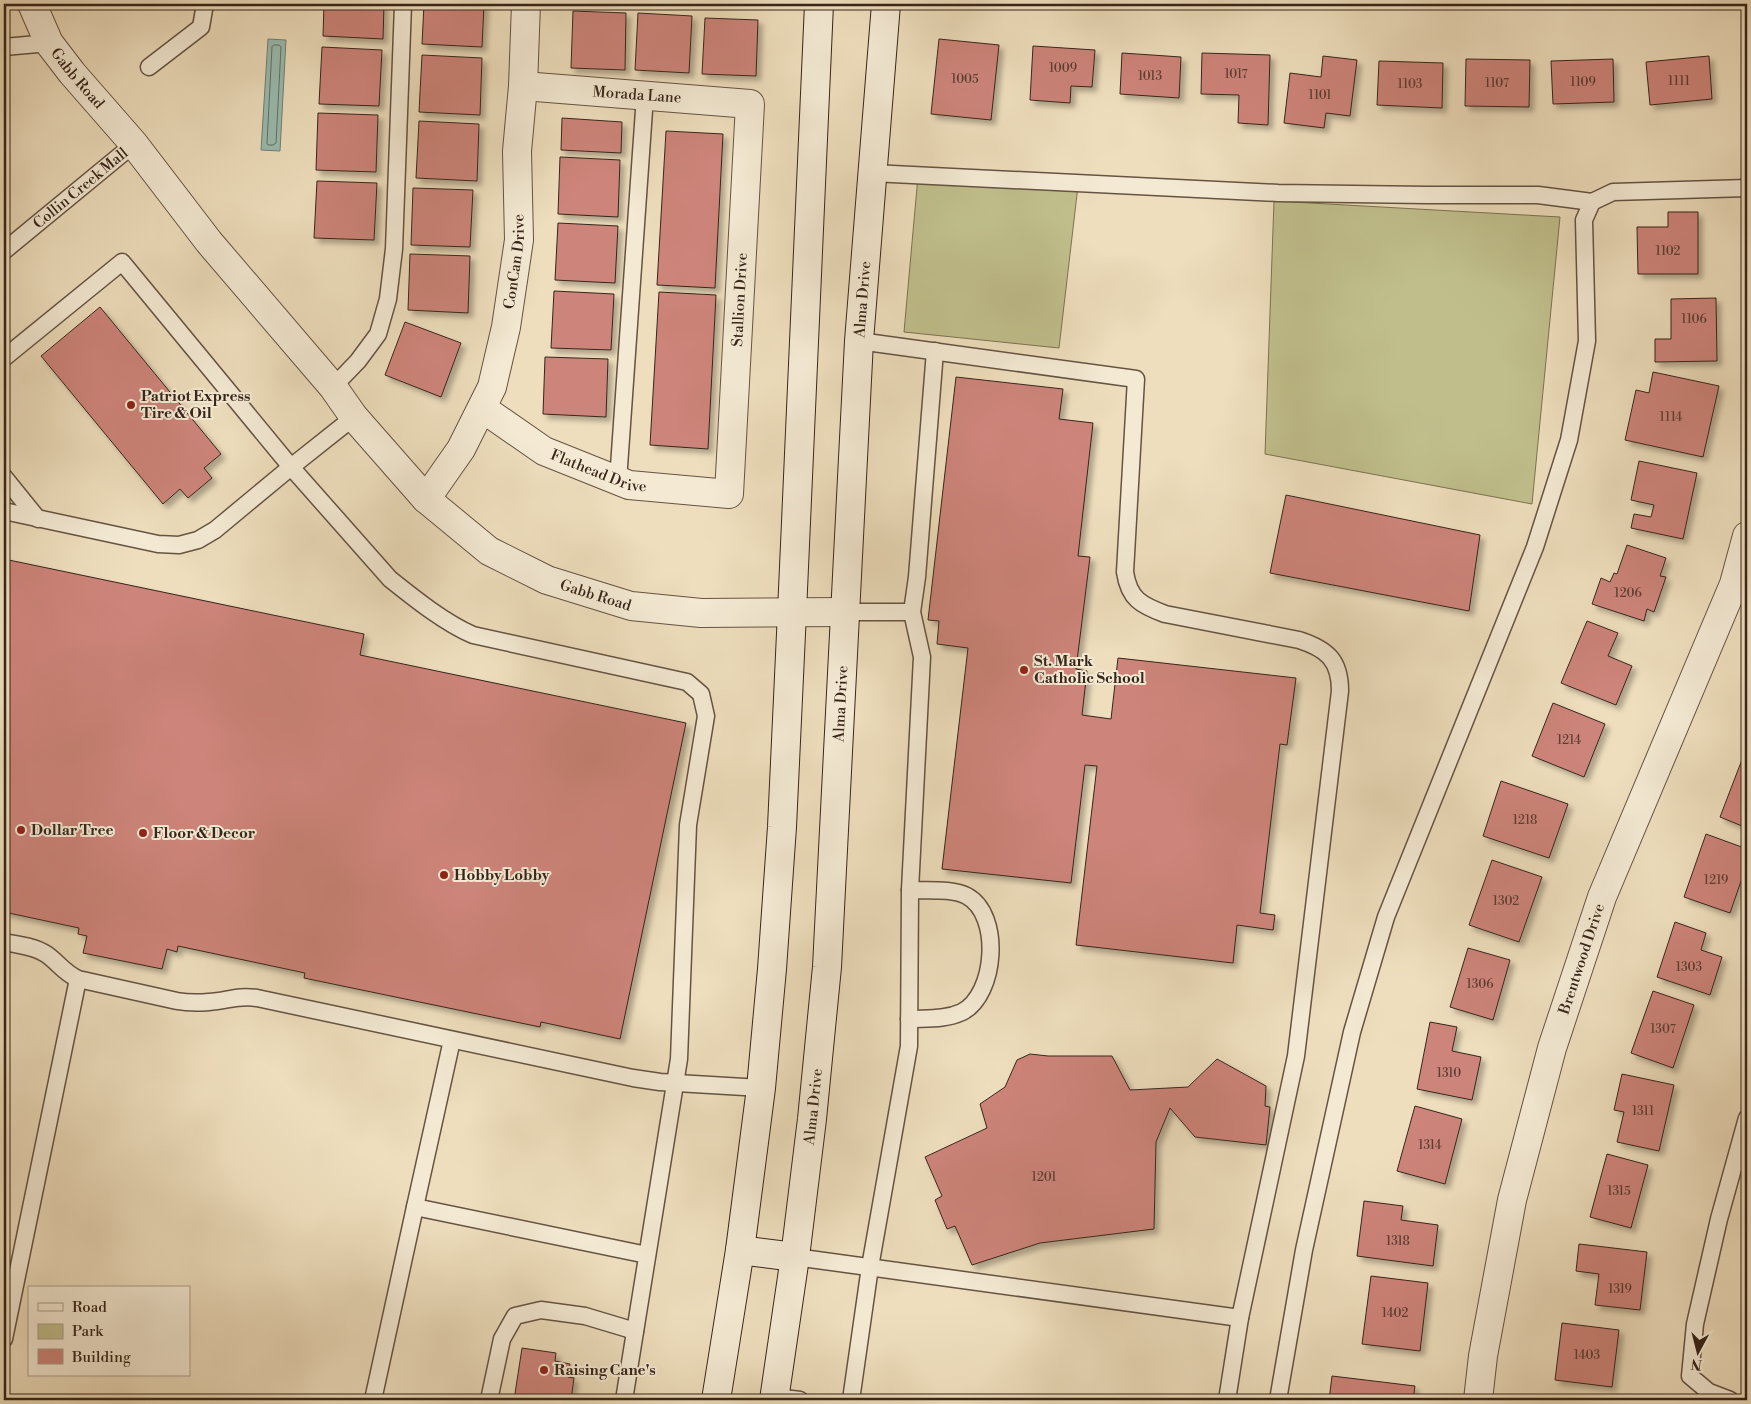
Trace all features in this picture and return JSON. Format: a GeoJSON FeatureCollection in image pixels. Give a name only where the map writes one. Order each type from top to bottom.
{"type":"FeatureCollection","features":[{"type":"Feature","properties":{"kind":"street","name":"Gabb Road"},"geometry":{"type":"LineString","coordinates":[[32,4],[49,43],[72,73],[134,144],[209,242],[333,387],[354,417],[426,499],[489,551],[547,580],[631,606],[701,613],[846,612]]}},
{"type":"Feature","properties":{"kind":"street","name":"ConCan Drive"},"geometry":{"type":"LineString","coordinates":[[426,499],[461,449],[492,387],[506,327],[519,240],[517,151],[523,86],[526,4]]}},
{"type":"Feature","properties":{"kind":"street"},"geometry":{"type":"LineString","coordinates":[[716,1400],[740,1250],[761,1088],[772,969],[782,827],[819,4]]}},
{"type":"Feature","properties":{"kind":"street","name":"Alma Drive"},"geometry":{"type":"LineString","coordinates":[[783,1399],[795,1257],[812,1118],[827,967],[859,341],[886,4]]}},
{"type":"Feature","properties":{"kind":"street","name":"Morada Lane"},"geometry":{"type":"LineString","coordinates":[[523,86],[750,104]]}},
{"type":"Feature","properties":{"kind":"street","name":"Stallion Drive"},"geometry":{"type":"LineString","coordinates":[[729,494],[750,104]]}},
{"type":"Feature","properties":{"kind":"street","name":"Flathead Drive"},"geometry":{"type":"LineString","coordinates":[[482,408],[544,451],[628,485],[729,494]]}},
{"type":"Feature","properties":{"kind":"street","name":"Brentwood Drive"},"geometry":{"type":"LineString","coordinates":[[1478,1400],[1483,1356],[1512,1200],[1552,1048],[1602,897],[1734,584],[1747,536]]}},
{"type":"Feature","properties":{"kind":"street"},"geometry":{"type":"LineString","coordinates":[[740,1250],[795,1257]]}},
{"type":"Feature","properties":{"kind":"lane"},"geometry":{"type":"LineString","coordinates":[[149,67],[201,27],[205,4]]}},
{"type":"Feature","properties":{"kind":"lane"},"geometry":{"type":"LineString","coordinates":[[333,387],[358,361],[378,334],[388,299],[394,249],[403,4]]}},
{"type":"Feature","properties":{"kind":"lane"},"geometry":{"type":"LineString","coordinates":[[4,47],[49,43]]}},
{"type":"Feature","properties":{"kind":"lane"},"geometry":{"type":"LineString","coordinates":[[618,481],[645,96]]}},
{"type":"Feature","properties":{"kind":"lane","name":"Collin Creek Mall"},"geometry":{"type":"LineString","coordinates":[[4,251],[134,144]]}},
{"type":"Feature","properties":{"kind":"lane"},"geometry":{"type":"LineString","coordinates":[[872,173],[1278,193],[1427,196],[1538,195],[1592,202],[1613,192],[1747,188]]}},
{"type":"Feature","properties":{"kind":"lane"},"geometry":{"type":"LineString","coordinates":[[1278,1400],[1304,1250],[1350,1042],[1386,916],[1535,547],[1569,440],[1587,341],[1584,220],[1592,202]]}},
{"type":"Feature","properties":{"kind":"lane"},"geometry":{"type":"LineString","coordinates":[[4,358],[122,262],[291,467],[390,579],[463,631],[473,635],[687,682],[701,694],[706,716],[688,825],[678,1060],[624,1400]]}},
{"type":"Feature","properties":{"kind":"lane"},"geometry":{"type":"LineString","coordinates":[[859,341],[1136,379],[1125,572],[1127,585],[1135,599],[1147,608],[1165,614],[1300,640],[1316,645],[1328,654],[1335,664],[1340,677],[1340,691],[1296,1056],[1240,1318],[1227,1400]]}},
{"type":"Feature","properties":{"kind":"lane"},"geometry":{"type":"LineString","coordinates":[[851,1400],[870,1267],[909,1046],[910,890],[922,657],[912,612],[917,578],[935,351]]}},
{"type":"Feature","properties":{"kind":"lane"},"geometry":{"type":"LineString","coordinates":[[4,511],[158,544],[178,546],[198,540],[215,530],[354,417]]}},
{"type":"Feature","properties":{"kind":"lane"},"geometry":{"type":"LineString","coordinates":[[4,477],[38,519]]}},
{"type":"Feature","properties":{"kind":"lane"},"geometry":{"type":"LineString","coordinates":[[846,612],[912,612]]}},
{"type":"Feature","properties":{"kind":"lane"},"geometry":{"type":"LineString","coordinates":[[909,1019],[945,1018],[963,1012],[977,1000],[985,984],[990,947],[990,934],[986,920],[978,905],[966,896],[949,892],[910,890]]}},
{"type":"Feature","properties":{"kind":"lane"},"geometry":{"type":"LineString","coordinates":[[4,942],[34,948],[46,954],[66,973],[78,979],[177,1001],[194,1003],[212,1002],[242,996],[257,998],[633,1078],[675,1083],[761,1088]]}},
{"type":"Feature","properties":{"kind":"lane"},"geometry":{"type":"LineString","coordinates":[[4,1339],[78,979]]}},
{"type":"Feature","properties":{"kind":"lane"},"geometry":{"type":"LineString","coordinates":[[373,1400],[452,1040]]}},
{"type":"Feature","properties":{"kind":"lane"},"geometry":{"type":"LineString","coordinates":[[1730,1400],[1709,1392],[1690,1376],[1695,1324],[1719,1219],[1747,1118]]}},
{"type":"Feature","properties":{"kind":"lane"},"geometry":{"type":"LineString","coordinates":[[415,1207],[647,1255]]}},
{"type":"Feature","properties":{"kind":"lane"},"geometry":{"type":"LineString","coordinates":[[795,1257],[1240,1318]]}},
{"type":"Feature","properties":{"kind":"lane"},"geometry":{"type":"LineString","coordinates":[[489,1400],[502,1339],[515,1316],[541,1310],[585,1316],[635,1331]]}},
{"type":"Feature","properties":{"kind":"green space"},"geometry":{"type":"Polygon","coordinates":[[[918,176],[1078,186],[1059,348],[904,332],[918,176]]]}},
{"type":"Feature","properties":{"kind":"green space"},"geometry":{"type":"Polygon","coordinates":[[[1274,201],[1560,217],[1532,504],[1265,454],[1274,201]]]}},
{"type":"Feature","properties":{"kind":"water"},"geometry":{"type":"Polygon","coordinates":[[[268,39],[286,40],[280,151],[261,150],[268,39]]]}},
{"type":"Feature","properties":{"kind":"building"},"geometry":{"type":"Polygon","coordinates":[[[324,4],[384,4],[383,39],[323,36],[324,4]]]}},
{"type":"Feature","properties":{"kind":"building"},"geometry":{"type":"Polygon","coordinates":[[[424,4],[484,4],[482,47],[422,44],[424,4]]]}},
{"type":"Feature","properties":{"kind":"building"},"geometry":{"type":"Polygon","coordinates":[[[573,11],[626,13],[625,70],[571,68],[573,11]]]}},
{"type":"Feature","properties":{"kind":"building"},"geometry":{"type":"Polygon","coordinates":[[[638,13],[692,16],[689,73],[635,70],[638,13]]]}},
{"type":"Feature","properties":{"kind":"building"},"geometry":{"type":"Polygon","coordinates":[[[705,18],[758,20],[756,76],[702,74],[705,18]]]}},
{"type":"Feature","properties":{"kind":"building"},"geometry":{"type":"Polygon","coordinates":[[[939,39],[999,45],[991,120],[931,114],[939,39]]]}},
{"type":"Feature","properties":{"kind":"building"},"geometry":{"type":"Polygon","coordinates":[[[1033,46],[1095,50],[1092,87],[1071,86],[1070,103],[1030,100],[1033,46]]]}},
{"type":"Feature","properties":{"kind":"building"},"geometry":{"type":"Polygon","coordinates":[[[322,47],[382,50],[379,106],[319,104],[322,47]]]}},
{"type":"Feature","properties":{"kind":"building"},"geometry":{"type":"Polygon","coordinates":[[[1122,53],[1181,57],[1179,98],[1120,94],[1122,53]]]}},
{"type":"Feature","properties":{"kind":"building"},"geometry":{"type":"Polygon","coordinates":[[[1202,53],[1270,55],[1268,125],[1238,123],[1239,95],[1201,94],[1202,53]]]}},
{"type":"Feature","properties":{"kind":"building"},"geometry":{"type":"Polygon","coordinates":[[[422,55],[482,58],[480,115],[419,112],[422,55]]]}},
{"type":"Feature","properties":{"kind":"building"},"geometry":{"type":"Polygon","coordinates":[[[1323,56],[1357,60],[1350,116],[1326,113],[1324,128],[1284,123],[1290,73],[1321,77],[1323,56]]]}},
{"type":"Feature","properties":{"kind":"building"},"geometry":{"type":"Polygon","coordinates":[[[1709,56],[1712,99],[1650,105],[1646,62],[1709,56]]]}},
{"type":"Feature","properties":{"kind":"building"},"geometry":{"type":"Polygon","coordinates":[[[1466,59],[1530,60],[1529,107],[1465,106],[1466,59]]]}},
{"type":"Feature","properties":{"kind":"building"},"geometry":{"type":"Polygon","coordinates":[[[1613,59],[1614,102],[1553,104],[1551,61],[1613,59]]]}},
{"type":"Feature","properties":{"kind":"building"},"geometry":{"type":"Polygon","coordinates":[[[1379,61],[1443,63],[1442,108],[1377,105],[1379,61]]]}},
{"type":"Feature","properties":{"kind":"building"},"geometry":{"type":"Polygon","coordinates":[[[318,113],[378,115],[376,172],[316,170],[318,113]]]}},
{"type":"Feature","properties":{"kind":"building"},"geometry":{"type":"Polygon","coordinates":[[[562,118],[622,122],[621,153],[561,150],[562,118]]]}},
{"type":"Feature","properties":{"kind":"building"},"geometry":{"type":"Polygon","coordinates":[[[419,121],[479,124],[477,181],[416,178],[419,121]]]}},
{"type":"Feature","properties":{"kind":"building"},"geometry":{"type":"Polygon","coordinates":[[[666,131],[723,134],[715,288],[657,285],[666,131]]]}},
{"type":"Feature","properties":{"kind":"building"},"geometry":{"type":"Polygon","coordinates":[[[560,157],[620,160],[618,217],[558,214],[560,157]]]}},
{"type":"Feature","properties":{"kind":"building"},"geometry":{"type":"Polygon","coordinates":[[[317,181],[377,183],[374,240],[314,238],[317,181]]]}},
{"type":"Feature","properties":{"kind":"building"},"geometry":{"type":"Polygon","coordinates":[[[413,188],[473,190],[470,247],[411,245],[413,188]]]}},
{"type":"Feature","properties":{"kind":"building"},"geometry":{"type":"Polygon","coordinates":[[[1668,212],[1698,212],[1698,274],[1638,274],[1637,227],[1668,227],[1668,212]]]}},
{"type":"Feature","properties":{"kind":"building"},"geometry":{"type":"Polygon","coordinates":[[[558,223],[618,226],[615,283],[555,280],[558,223]]]}},
{"type":"Feature","properties":{"kind":"building"},"geometry":{"type":"Polygon","coordinates":[[[410,254],[470,256],[468,313],[408,310],[410,254]]]}},
{"type":"Feature","properties":{"kind":"building"},"geometry":{"type":"Polygon","coordinates":[[[554,291],[614,294],[611,350],[551,348],[554,291]]]}},
{"type":"Feature","properties":{"kind":"building"},"geometry":{"type":"Polygon","coordinates":[[[659,292],[716,295],[708,449],[650,445],[659,292]]]}},
{"type":"Feature","properties":{"kind":"building"},"geometry":{"type":"Polygon","coordinates":[[[1716,298],[1717,361],[1655,362],[1655,339],[1671,339],[1671,299],[1716,298]]]}},
{"type":"Feature","properties":{"kind":"building","name":"Patriot Express Tire & Oil"},"geometry":{"type":"Polygon","coordinates":[[[100,307],[221,454],[204,468],[212,478],[188,498],[180,489],[163,504],[41,356],[100,307]]]}},
{"type":"Feature","properties":{"kind":"building"},"geometry":{"type":"Polygon","coordinates":[[[405,322],[461,343],[441,397],[385,375],[405,322]]]}},
{"type":"Feature","properties":{"kind":"building"},"geometry":{"type":"Polygon","coordinates":[[[545,357],[608,359],[606,417],[543,414],[545,357]]]}},
{"type":"Feature","properties":{"kind":"building"},"geometry":{"type":"Polygon","coordinates":[[[1653,372],[1719,386],[1703,457],[1625,440],[1636,390],[1649,393],[1653,372]]]}},
{"type":"Feature","properties":{"kind":"building","name":"St. Mark Catholic School"},"geometry":{"type":"Polygon","coordinates":[[[956,377],[1063,389],[1059,419],[1093,423],[1078,556],[1090,557],[1076,669],[1087,671],[1082,715],[1111,719],[1118,658],[1296,678],[1287,745],[1280,744],[1260,913],[1275,915],[1273,930],[1237,925],[1233,963],[1076,945],[1097,766],[1085,765],[1071,883],[942,869],[968,648],[937,644],[939,621],[928,620],[956,377]]]}},
{"type":"Feature","properties":{"kind":"building"},"geometry":{"type":"Polygon","coordinates":[[[1639,461],[1697,473],[1683,539],[1631,528],[1634,514],[1651,517],[1654,505],[1631,500],[1639,461]]]}},
{"type":"Feature","properties":{"kind":"building"},"geometry":{"type":"Polygon","coordinates":[[[1286,495],[1480,535],[1469,611],[1270,573],[1286,495]]]}},
{"type":"Feature","properties":{"kind":"building"},"geometry":{"type":"Polygon","coordinates":[[[1627,545],[1666,558],[1660,576],[1666,577],[1654,612],[1647,609],[1644,621],[1592,604],[1601,578],[1610,582],[1614,573],[1617,574],[1627,545]]]}},
{"type":"Feature","properties":{"kind":"building"},"geometry":{"type":"Polygon","coordinates":[[[4,559],[364,634],[360,655],[686,723],[620,1039],[541,1022],[540,1027],[304,978],[305,973],[178,946],[177,952],[167,949],[162,969],[83,953],[87,936],[78,934],[79,928],[4,912],[4,559]]]}},
{"type":"Feature","properties":{"kind":"building"},"geometry":{"type":"Polygon","coordinates":[[[1587,621],[1618,633],[1608,656],[1632,666],[1616,705],[1561,683],[1587,621]]]}},
{"type":"Feature","properties":{"kind":"building"},"geometry":{"type":"Polygon","coordinates":[[[1553,703],[1605,724],[1584,777],[1532,756],[1553,703]]]}},
{"type":"Feature","properties":{"kind":"building"},"geometry":{"type":"Polygon","coordinates":[[[1743,757],[1747,759],[1747,828],[1720,817],[1743,757]]]}},
{"type":"Feature","properties":{"kind":"building"},"geometry":{"type":"Polygon","coordinates":[[[1501,781],[1568,804],[1549,858],[1483,836],[1501,781]]]}},
{"type":"Feature","properties":{"kind":"building"},"geometry":{"type":"Polygon","coordinates":[[[1706,834],[1747,849],[1747,864],[1730,913],[1684,897],[1706,834]]]}},
{"type":"Feature","properties":{"kind":"building"},"geometry":{"type":"Polygon","coordinates":[[[1492,860],[1542,877],[1519,942],[1469,925],[1492,860]]]}},
{"type":"Feature","properties":{"kind":"building"},"geometry":{"type":"Polygon","coordinates":[[[1675,922],[1706,933],[1701,950],[1722,957],[1710,995],[1657,977],[1675,922]]]}},
{"type":"Feature","properties":{"kind":"building"},"geometry":{"type":"Polygon","coordinates":[[[1468,948],[1510,960],[1493,1020],[1450,1007],[1468,948]]]}},
{"type":"Feature","properties":{"kind":"building"},"geometry":{"type":"Polygon","coordinates":[[[1653,991],[1694,1005],[1673,1068],[1631,1053],[1653,991]]]}},
{"type":"Feature","properties":{"kind":"building"},"geometry":{"type":"Polygon","coordinates":[[[1430,1022],[1457,1027],[1452,1051],[1481,1057],[1472,1100],[1417,1089],[1430,1022]]]}},
{"type":"Feature","properties":{"kind":"building"},"geometry":{"type":"Polygon","coordinates":[[[1030,1054],[1048,1056],[1112,1056],[1130,1090],[1188,1087],[1217,1059],[1266,1086],[1265,1106],[1270,1107],[1266,1145],[1195,1137],[1170,1108],[1156,1142],[1154,1229],[1040,1243],[972,1265],[955,1226],[947,1229],[935,1200],[942,1196],[925,1157],[987,1128],[980,1104],[1005,1087],[1017,1060],[1030,1054]]]}},
{"type":"Feature","properties":{"kind":"building"},"geometry":{"type":"Polygon","coordinates":[[[1622,1074],[1674,1085],[1659,1151],[1617,1142],[1624,1112],[1614,1110],[1622,1074]]]}},
{"type":"Feature","properties":{"kind":"building"},"geometry":{"type":"Polygon","coordinates":[[[1415,1106],[1462,1119],[1445,1184],[1397,1171],[1415,1106]]]}},
{"type":"Feature","properties":{"kind":"building"},"geometry":{"type":"Polygon","coordinates":[[[1607,1154],[1648,1165],[1631,1228],[1590,1217],[1607,1154]]]}},
{"type":"Feature","properties":{"kind":"building"},"geometry":{"type":"Polygon","coordinates":[[[1364,1201],[1403,1206],[1401,1220],[1438,1225],[1433,1266],[1357,1256],[1364,1201]]]}},
{"type":"Feature","properties":{"kind":"building"},"geometry":{"type":"Polygon","coordinates":[[[1579,1244],[1647,1252],[1640,1310],[1595,1305],[1599,1274],[1576,1271],[1579,1244]]]}},
{"type":"Feature","properties":{"kind":"building"},"geometry":{"type":"Polygon","coordinates":[[[1371,1276],[1428,1283],[1420,1351],[1362,1344],[1371,1276]]]}},
{"type":"Feature","properties":{"kind":"building"},"geometry":{"type":"Polygon","coordinates":[[[1562,1323],[1619,1330],[1612,1387],[1555,1380],[1562,1323]]]}},
{"type":"Feature","properties":{"kind":"building","name":"Raising Cane's"},"geometry":{"type":"Polygon","coordinates":[[[522,1348],[556,1353],[555,1361],[570,1364],[568,1377],[574,1378],[571,1400],[514,1400],[522,1348]]]}},
{"type":"Feature","properties":{"kind":"building"},"geometry":{"type":"Polygon","coordinates":[[[1332,1376],[1415,1386],[1413,1400],[1329,1400],[1332,1376]]]}},
{"type":"Feature","properties":{"kind":"place","name":"Patriot Express Tire & Oil"},"geometry":{"type":"Point","coordinates":[131,405]}},
{"type":"Feature","properties":{"kind":"place","name":"St. Mark Catholic School"},"geometry":{"type":"Point","coordinates":[1024,670]}},
{"type":"Feature","properties":{"kind":"place","name":"Dollar Tree"},"geometry":{"type":"Point","coordinates":[21,830]}},
{"type":"Feature","properties":{"kind":"place","name":"Floor & Decor"},"geometry":{"type":"Point","coordinates":[143,833]}},
{"type":"Feature","properties":{"kind":"place","name":"Hobby Lobby"},"geometry":{"type":"Point","coordinates":[444,875]}},
{"type":"Feature","properties":{"kind":"place","name":"Raising Cane's"},"geometry":{"type":"Point","coordinates":[544,1370]}}]}
